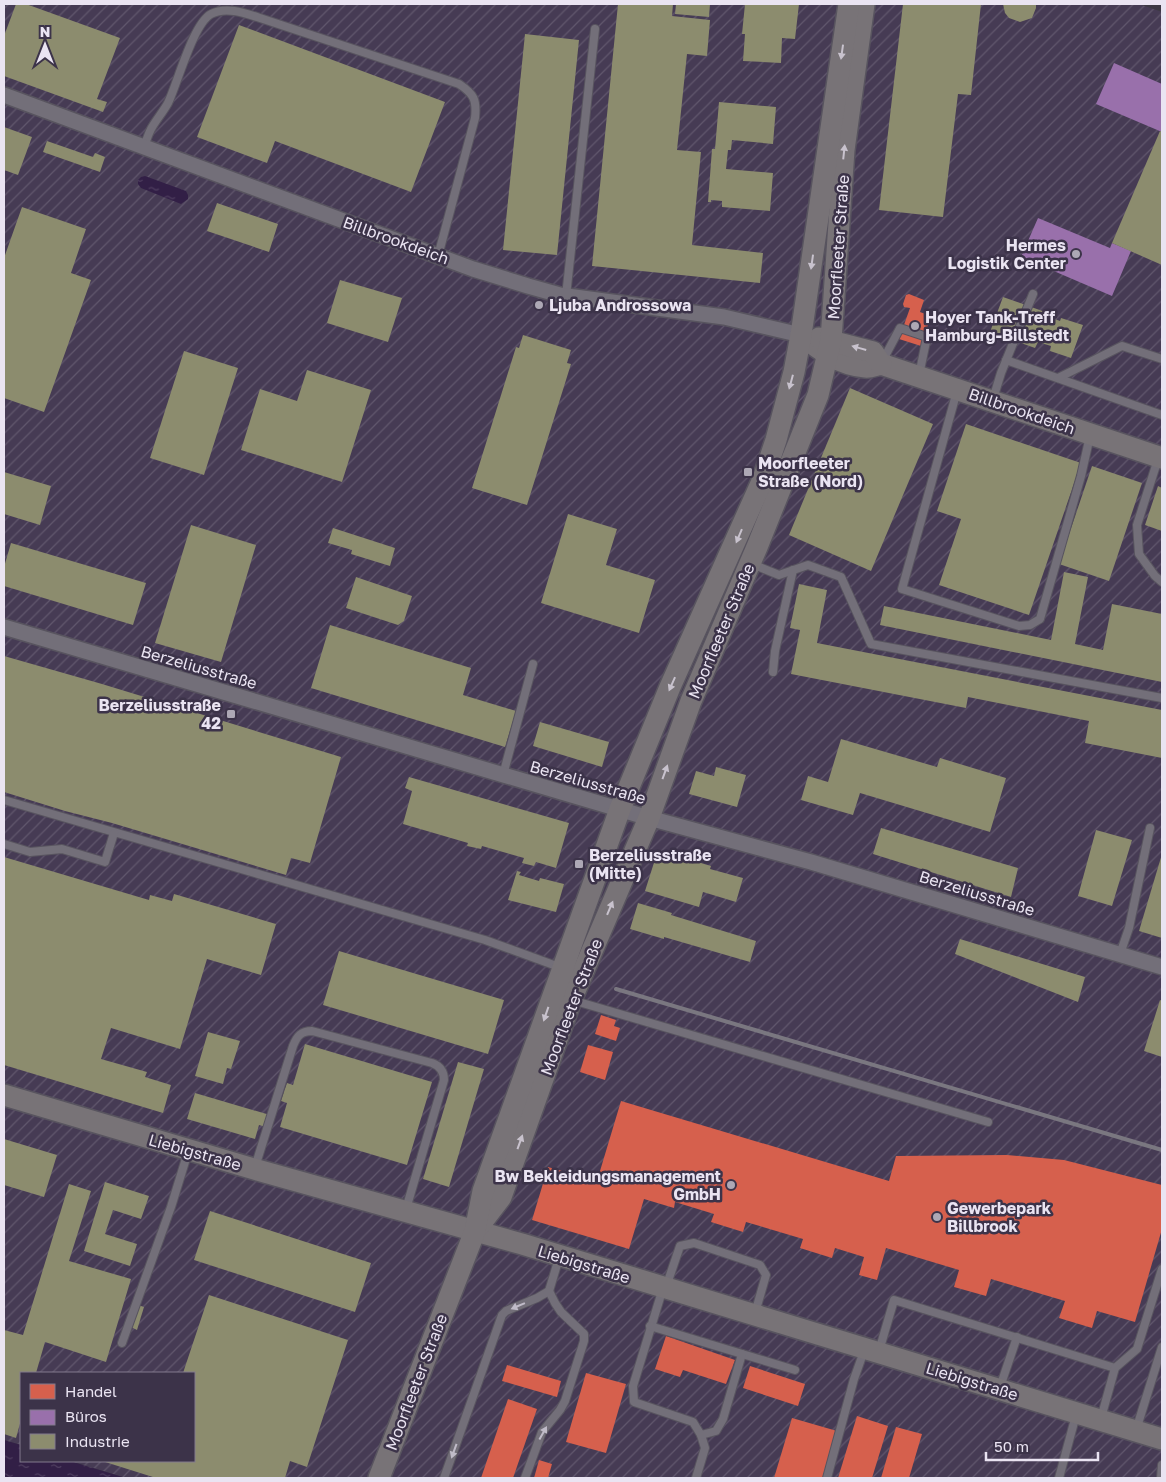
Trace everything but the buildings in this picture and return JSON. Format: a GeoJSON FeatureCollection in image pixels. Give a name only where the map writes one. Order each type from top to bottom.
{"type":"FeatureCollection","features":[{"type":"Feature","properties":{"kind":"main road","name":"Moorfleeter Straße"},"geometry":{"type":"LineString","coordinates":[[572,972],[620,809],[670,687],[763,479],[776,440],[794,372],[801,335],[848,4]]}},
{"type":"Feature","properties":{"kind":"main road","name":"Moorfleeter Straße"},"geometry":{"type":"LineString","coordinates":[[379,1478],[475,1231],[501,1197],[562,996],[572,972],[649,818],[692,701],[818,395],[830,348],[844,150],[864,4]]}},
{"type":"Feature","properties":{"kind":"main road","name":"Billbrookdeich"},"geometry":{"type":"LineString","coordinates":[[801,335],[830,348],[873,352],[881,364],[1160,458]]}},
{"type":"Feature","properties":{"kind":"main road","name":"Liebigstraße"},"geometry":{"type":"LineString","coordinates":[[4,1095],[254,1169],[560,1256],[1162,1438]]}},
{"type":"Feature","properties":{"kind":"street","name":"Billbrookdeich"},"geometry":{"type":"LineString","coordinates":[[4,96],[438,256],[528,286],[566,296],[724,317],[801,335]]}},
{"type":"Feature","properties":{"kind":"street","name":"Berzeliusstraße"},"geometry":{"type":"LineString","coordinates":[[4,627],[649,818],[812,862],[1162,967]]}},
{"type":"Feature","properties":{"kind":"lane"},"geometry":{"type":"LineString","coordinates":[[144,147],[151,129],[167,105],[192,43],[204,20],[213,13],[226,10],[260,18],[459,84],[468,89],[474,97],[476,105],[475,118],[438,256]]}},
{"type":"Feature","properties":{"kind":"lane"},"geometry":{"type":"LineString","coordinates":[[566,296],[595,29]]}},
{"type":"Feature","properties":{"kind":"lane"},"geometry":{"type":"LineString","coordinates":[[993,401],[1006,360],[1033,294]]}},
{"type":"Feature","properties":{"kind":"lane"},"geometry":{"type":"LineString","coordinates":[[881,364],[900,328],[927,337],[919,377]]}},
{"type":"Feature","properties":{"kind":"lane"},"geometry":{"type":"LineString","coordinates":[[1058,378],[1122,346],[1162,359]]}},
{"type":"Feature","properties":{"kind":"lane"},"geometry":{"type":"LineString","coordinates":[[1006,360],[1162,415]]}},
{"type":"Feature","properties":{"kind":"lane"},"geometry":{"type":"LineString","coordinates":[[957,389],[902,589],[1019,626],[1030,624],[1040,618],[1081,476],[1090,434]]}},
{"type":"Feature","properties":{"kind":"lane"},"geometry":{"type":"LineString","coordinates":[[1160,458],[1137,525],[1139,554],[1155,576],[1162,582]]}},
{"type":"Feature","properties":{"kind":"lane"},"geometry":{"type":"LineString","coordinates":[[750,564],[779,575],[808,565],[841,578],[871,644],[1162,698]]}},
{"type":"Feature","properties":{"kind":"lane"},"geometry":{"type":"LineString","coordinates":[[773,672],[775,651],[793,570]]}},
{"type":"Feature","properties":{"kind":"lane"},"geometry":{"type":"LineString","coordinates":[[503,775],[533,664]]}},
{"type":"Feature","properties":{"kind":"lane"},"geometry":{"type":"LineString","coordinates":[[4,800],[476,937],[572,972]]}},
{"type":"Feature","properties":{"kind":"lane"},"geometry":{"type":"LineString","coordinates":[[1120,954],[1129,928],[1150,828]]}},
{"type":"Feature","properties":{"kind":"lane"},"geometry":{"type":"LineString","coordinates":[[4,844],[30,852],[62,849],[105,862],[114,833]]}},
{"type":"Feature","properties":{"kind":"lane"},"geometry":{"type":"LineString","coordinates":[[562,996],[988,1122]]}},
{"type":"Feature","properties":{"kind":"lane"},"geometry":{"type":"LineString","coordinates":[[254,1169],[293,1046],[299,1035],[305,1031],[312,1031],[432,1063],[444,1073],[444,1080],[405,1211]]}},
{"type":"Feature","properties":{"kind":"lane"},"geometry":{"type":"LineString","coordinates":[[122,1344],[171,1207],[189,1150]]}},
{"type":"Feature","properties":{"kind":"lane"},"geometry":{"type":"LineString","coordinates":[[696,1478],[705,1448],[701,1435],[693,1422],[634,1402],[633,1386],[650,1326],[680,1246],[694,1243],[760,1265],[766,1275],[754,1316]]}},
{"type":"Feature","properties":{"kind":"lane"},"geometry":{"type":"LineString","coordinates":[[525,1478],[542,1432],[565,1401],[573,1381],[584,1341],[584,1334],[561,1312],[550,1291],[560,1256]]}},
{"type":"Feature","properties":{"kind":"lane"},"geometry":{"type":"LineString","coordinates":[[1101,1420],[1114,1368],[1137,1349],[1162,1269]]}},
{"type":"Feature","properties":{"kind":"lane"},"geometry":{"type":"LineString","coordinates":[[444,1478],[502,1316],[506,1312],[550,1291]]}},
{"type":"Feature","properties":{"kind":"lane"},"geometry":{"type":"LineString","coordinates":[[827,1478],[854,1379],[871,1351],[894,1300],[1114,1368]]}},
{"type":"Feature","properties":{"kind":"lane"},"geometry":{"type":"LineString","coordinates":[[650,1326],[795,1370]]}},
{"type":"Feature","properties":{"kind":"lane"},"geometry":{"type":"LineString","coordinates":[[999,1389],[1016,1338]]}},
{"type":"Feature","properties":{"kind":"lane"},"geometry":{"type":"LineString","coordinates":[[1136,1430],[1162,1347]]}},
{"type":"Feature","properties":{"kind":"lane"},"geometry":{"type":"LineString","coordinates":[[701,1435],[716,1431],[723,1419],[742,1354]]}},
{"type":"Feature","properties":{"kind":"lane"},"geometry":{"type":"LineString","coordinates":[[1059,1478],[1076,1413]]}},
{"type":"Feature","properties":{"kind":"lane"},"geometry":{"type":"LineString","coordinates":[[1161,1478],[1162,1465]]}},
{"type":"Feature","properties":{"kind":"shaded area"},"geometry":{"type":"Polygon","coordinates":[[[4,4],[1139,4],[1162,12],[1162,1478],[126,1478],[73,1462],[195,1462],[195,1372],[20,1372],[20,1445],[4,1440],[4,4]]]}},
{"type":"Feature","properties":{"kind":"water"},"geometry":{"type":"Polygon","coordinates":[[[145,176],[186,191],[188,199],[181,204],[141,188],[138,180],[145,176]]]}},
{"type":"Feature","properties":{"kind":"water"},"geometry":{"type":"Polygon","coordinates":[[[4,1440],[20,1445],[20,1462],[73,1462],[126,1478],[4,1478],[4,1440]]]}},
{"type":"Feature","properties":{"kind":"railway"},"geometry":{"type":"LineString","coordinates":[[616,989],[1162,1150]]}},
{"type":"Feature","properties":{"kind":"place","name":"Hermes Logistik Center"},"geometry":{"type":"Point","coordinates":[1076,254]}},
{"type":"Feature","properties":{"kind":"place","name":"Ljuba Androssowa"},"geometry":{"type":"Point","coordinates":[539,305]}},
{"type":"Feature","properties":{"kind":"place","name":"Hoyer Tank-Treff Hamburg-Billstedt"},"geometry":{"type":"Point","coordinates":[915,326]}},
{"type":"Feature","properties":{"kind":"place","name":"Moorfleeter Straße (Nord)"},"geometry":{"type":"Point","coordinates":[748,472]}},
{"type":"Feature","properties":{"kind":"place","name":"Berzeliusstraße 42"},"geometry":{"type":"Point","coordinates":[231,714]}},
{"type":"Feature","properties":{"kind":"place","name":"Berzeliusstraße (Mitte)"},"geometry":{"type":"Point","coordinates":[579,864]}},
{"type":"Feature","properties":{"kind":"place","name":"Bw Bekleidungsmanagement GmbH"},"geometry":{"type":"Point","coordinates":[731,1185]}},
{"type":"Feature","properties":{"kind":"place","name":"Gewerbepark Billbrook"},"geometry":{"type":"Point","coordinates":[937,1217]}}]}
